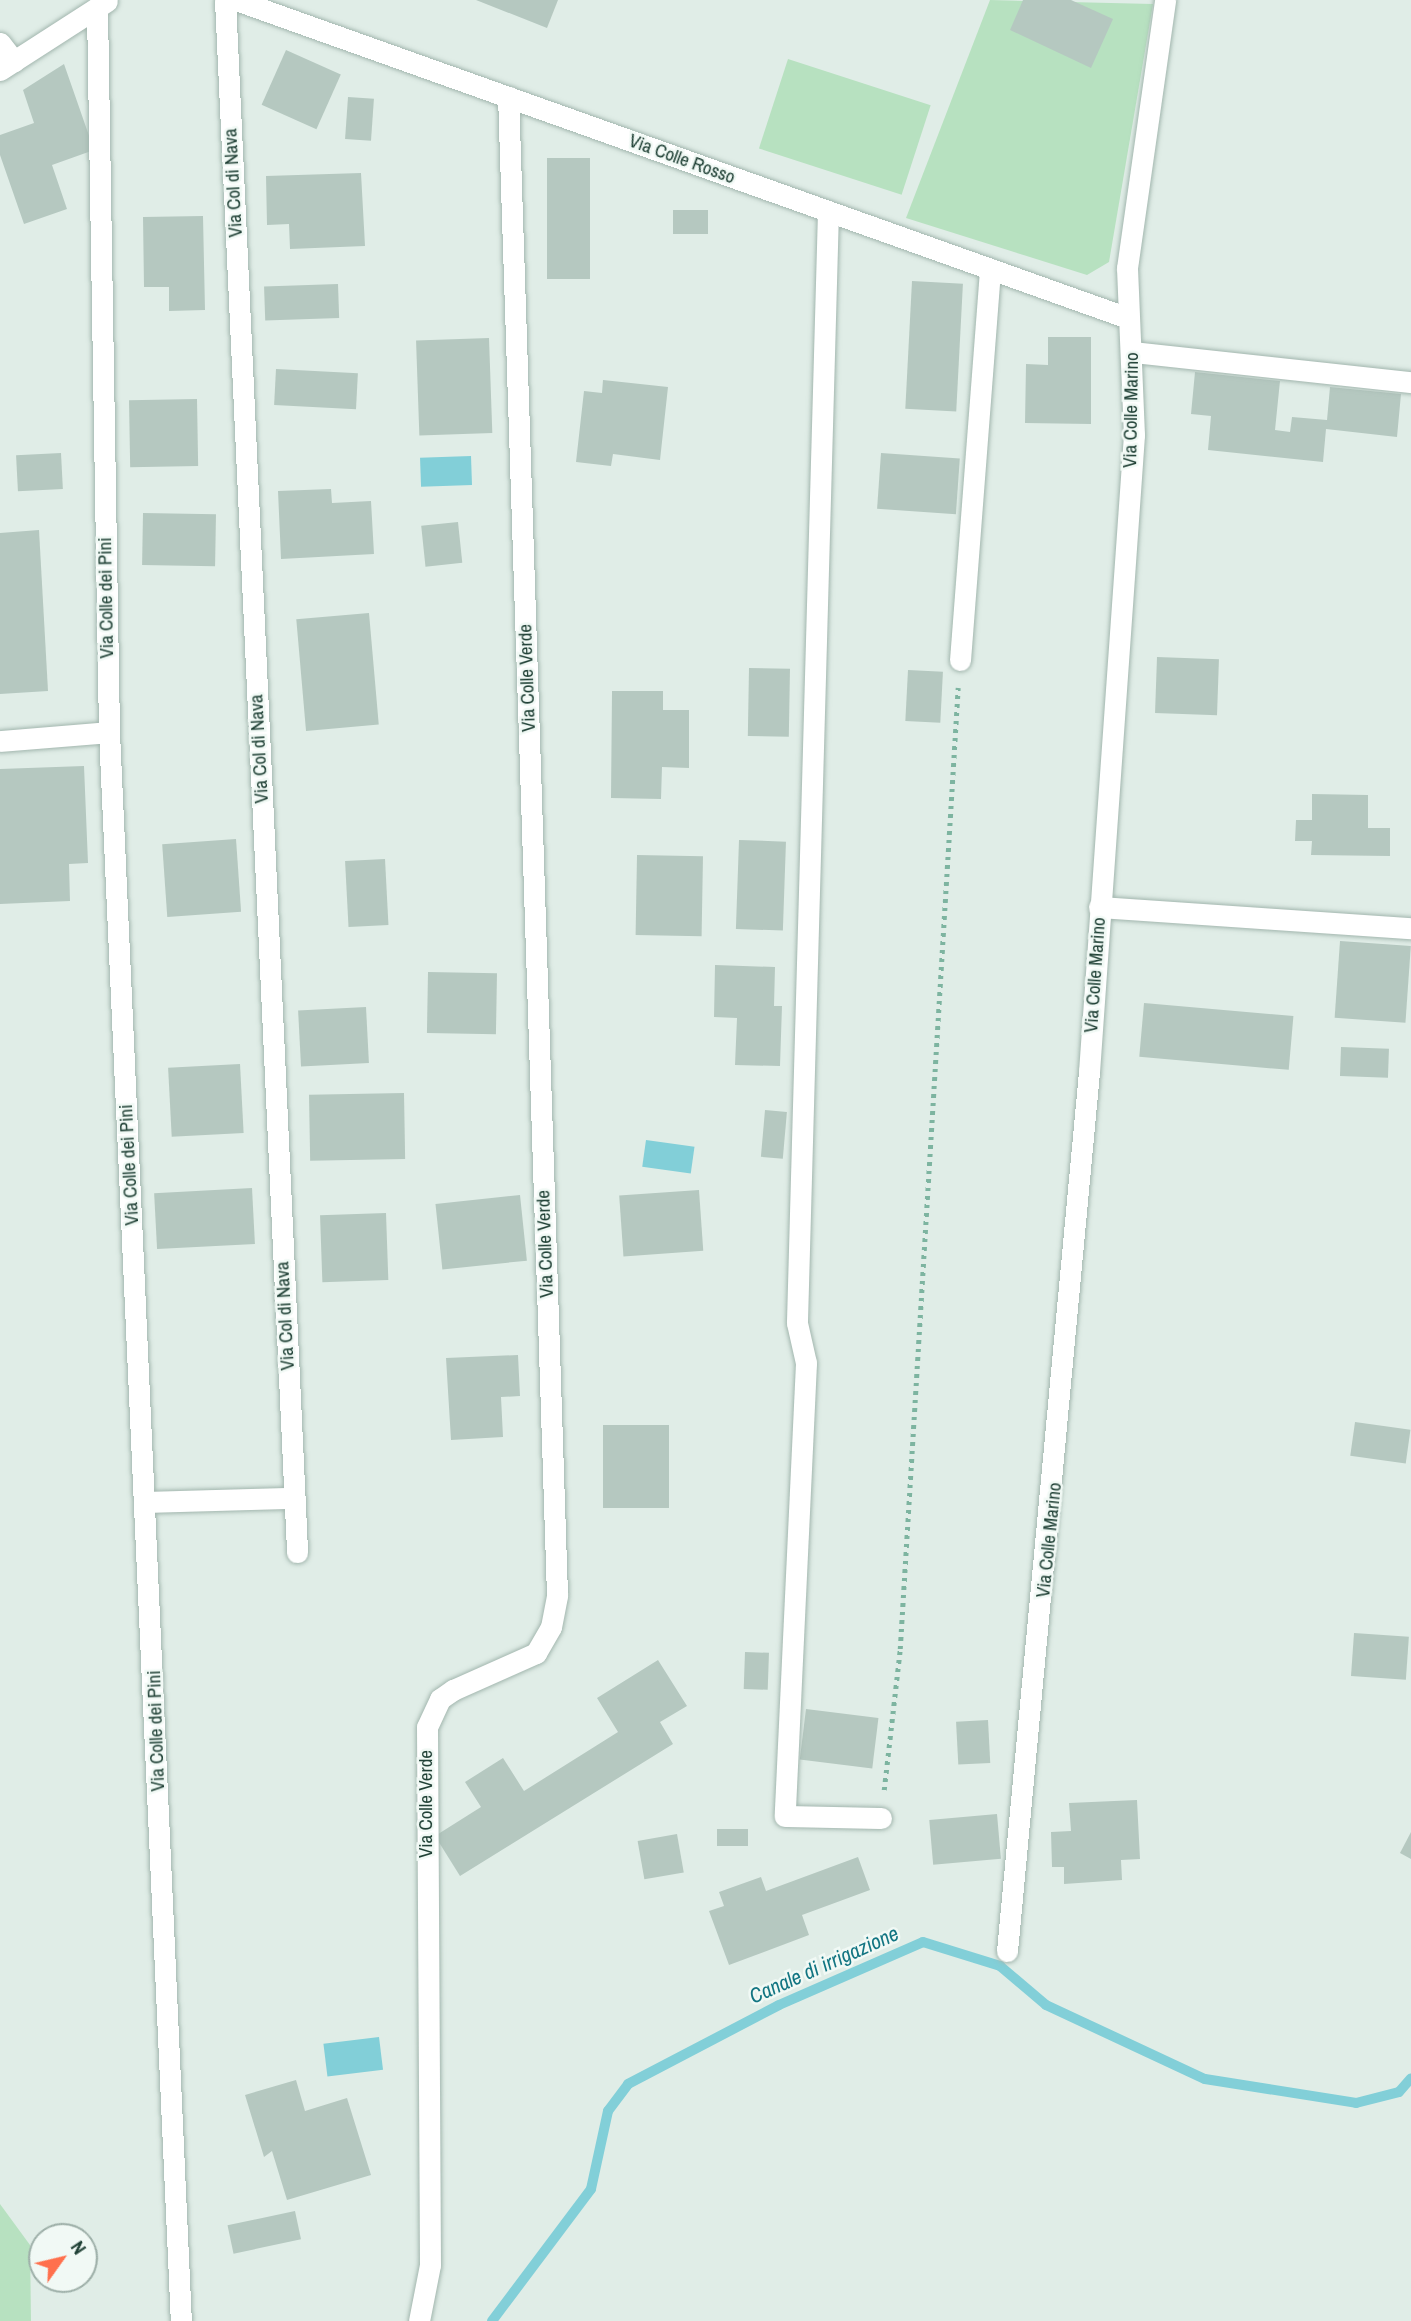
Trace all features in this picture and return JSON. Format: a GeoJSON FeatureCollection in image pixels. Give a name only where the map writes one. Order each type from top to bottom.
{"type":"FeatureCollection","features":[{"type":"Feature","properties":{"kind":"street","name":"Via Col di Nava"},"geometry":{"type":"LineString","coordinates":[[225,0],[297,1552]]}},
{"type":"Feature","properties":{"kind":"street","name":"Via Colle Rosso"},"geometry":{"type":"LineString","coordinates":[[236,0],[1128,318]]}},
{"type":"Feature","properties":{"kind":"street","name":"Via Colle Marino"},"geometry":{"type":"LineString","coordinates":[[1007,1951],[1052,1509],[1134,435],[1133,352],[1128,318],[1127,268],[1166,0]]}},
{"type":"Feature","properties":{"kind":"street"},"geometry":{"type":"LineString","coordinates":[[0,43],[7,66],[103,4]]}},
{"type":"Feature","properties":{"kind":"street","name":"Via Colle dei Pini"},"geometry":{"type":"LineString","coordinates":[[103,4],[109,732],[146,1502],[181,2321]]}},
{"type":"Feature","properties":{"kind":"street","name":"Via Colle Verde"},"geometry":{"type":"LineString","coordinates":[[419,2321],[430,2265],[427,1727],[440,1699],[453,1690],[536,1653],[551,1627],[557,1595],[508,97]]}},
{"type":"Feature","properties":{"kind":"street"},"geometry":{"type":"LineString","coordinates":[[828,211],[797,1323],[806,1363],[785,1816],[881,1818]]}},
{"type":"Feature","properties":{"kind":"street"},"geometry":{"type":"LineString","coordinates":[[960,660],[990,269]]}},
{"type":"Feature","properties":{"kind":"street"},"geometry":{"type":"LineString","coordinates":[[1133,352],[1411,382]]}},
{"type":"Feature","properties":{"kind":"street"},"geometry":{"type":"LineString","coordinates":[[0,741],[109,732]]}},
{"type":"Feature","properties":{"kind":"street"},"geometry":{"type":"LineString","coordinates":[[1099,907],[1411,928]]}},
{"type":"Feature","properties":{"kind":"street"},"geometry":{"type":"LineString","coordinates":[[146,1502],[293,1498]]}},
{"type":"Feature","properties":{"kind":"path"},"geometry":{"type":"LineString","coordinates":[[881,1818],[900,1648],[960,660]]}},
{"type":"Feature","properties":{"kind":"green space"},"geometry":{"type":"Polygon","coordinates":[[[990,0],[1153,4],[1109,262],[1087,275],[906,218],[990,0]]]}},
{"type":"Feature","properties":{"kind":"green space"},"geometry":{"type":"Polygon","coordinates":[[[788,59],[931,105],[902,195],[759,148],[788,59]]]}},
{"type":"Feature","properties":{"kind":"green space"},"geometry":{"type":"Polygon","coordinates":[[[0,2204],[28,2242],[31,2321],[0,2321],[0,2204]]]}},
{"type":"Feature","properties":{"kind":"water"},"geometry":{"type":"Polygon","coordinates":[[[471,456],[472,485],[421,487],[420,458],[471,456]]]}},
{"type":"Feature","properties":{"kind":"water"},"geometry":{"type":"Polygon","coordinates":[[[646,1140],[695,1147],[691,1174],[642,1167],[646,1140]]]}},
{"type":"Feature","properties":{"kind":"water"},"geometry":{"type":"Polygon","coordinates":[[[379,2037],[383,2070],[327,2077],[323,2044],[379,2037]]]}},
{"type":"Feature","properties":{"kind":"building"},"geometry":{"type":"Polygon","coordinates":[[[476,0],[558,0],[547,28],[476,0]]]}},
{"type":"Feature","properties":{"kind":"building"},"geometry":{"type":"Polygon","coordinates":[[[1023,0],[1071,0],[1113,19],[1091,68],[1010,30],[1023,0]]]}},
{"type":"Feature","properties":{"kind":"building"},"geometry":{"type":"Polygon","coordinates":[[[286,50],[341,74],[316,129],[262,105],[286,50]]]}},
{"type":"Feature","properties":{"kind":"building"},"geometry":{"type":"Polygon","coordinates":[[[64,64],[94,150],[52,165],[67,209],[24,224],[0,155],[0,135],[34,123],[23,90],[64,64]]]}},
{"type":"Feature","properties":{"kind":"building"},"geometry":{"type":"Polygon","coordinates":[[[348,97],[374,99],[371,141],[345,139],[348,97]]]}},
{"type":"Feature","properties":{"kind":"building"},"geometry":{"type":"Polygon","coordinates":[[[547,158],[590,158],[590,279],[547,279],[547,158]]]}},
{"type":"Feature","properties":{"kind":"building"},"geometry":{"type":"Polygon","coordinates":[[[361,173],[365,246],[290,249],[289,224],[267,225],[266,176],[361,173]]]}},
{"type":"Feature","properties":{"kind":"building"},"geometry":{"type":"Polygon","coordinates":[[[673,210],[708,210],[708,234],[673,234],[673,210]]]}},
{"type":"Feature","properties":{"kind":"building"},"geometry":{"type":"Polygon","coordinates":[[[203,216],[205,310],[169,311],[169,287],[144,287],[143,217],[203,216]]]}},
{"type":"Feature","properties":{"kind":"building"},"geometry":{"type":"Polygon","coordinates":[[[912,281],[963,284],[956,411],[905,409],[912,281]]]}},
{"type":"Feature","properties":{"kind":"building"},"geometry":{"type":"Polygon","coordinates":[[[338,284],[339,318],[265,321],[264,287],[338,284]]]}},
{"type":"Feature","properties":{"kind":"building"},"geometry":{"type":"Polygon","coordinates":[[[1048,337],[1091,337],[1091,424],[1025,423],[1026,364],[1048,365],[1048,337]]]}},
{"type":"Feature","properties":{"kind":"building"},"geometry":{"type":"Polygon","coordinates":[[[489,338],[492,433],[419,435],[416,341],[489,338]]]}},
{"type":"Feature","properties":{"kind":"building"},"geometry":{"type":"Polygon","coordinates":[[[276,369],[358,373],[356,409],[274,405],[276,369]]]}},
{"type":"Feature","properties":{"kind":"building"},"geometry":{"type":"Polygon","coordinates":[[[1195,372],[1280,381],[1275,430],[1290,432],[1292,417],[1327,420],[1330,387],[1401,394],[1397,437],[1326,429],[1323,462],[1208,450],[1211,416],[1191,414],[1195,372]]]}},
{"type":"Feature","properties":{"kind":"building"},"geometry":{"type":"Polygon","coordinates":[[[603,380],[668,387],[660,460],[613,454],[611,466],[576,462],[584,391],[602,393],[603,380]]]}},
{"type":"Feature","properties":{"kind":"building"},"geometry":{"type":"Polygon","coordinates":[[[197,399],[198,466],[130,467],[129,400],[197,399]]]}},
{"type":"Feature","properties":{"kind":"building"},"geometry":{"type":"Polygon","coordinates":[[[61,453],[63,489],[18,491],[16,455],[61,453]]]}},
{"type":"Feature","properties":{"kind":"building"},"geometry":{"type":"Polygon","coordinates":[[[881,453],[960,459],[956,514],[877,509],[881,453]]]}},
{"type":"Feature","properties":{"kind":"building"},"geometry":{"type":"Polygon","coordinates":[[[331,489],[332,503],[371,501],[374,554],[281,559],[278,491],[331,489]]]}},
{"type":"Feature","properties":{"kind":"building"},"geometry":{"type":"Polygon","coordinates":[[[143,513],[216,514],[215,566],[142,565],[143,513]]]}},
{"type":"Feature","properties":{"kind":"building"},"geometry":{"type":"Polygon","coordinates":[[[458,522],[462,563],[425,567],[421,526],[458,522]]]}},
{"type":"Feature","properties":{"kind":"building"},"geometry":{"type":"Polygon","coordinates":[[[39,530],[48,691],[0,694],[0,533],[39,530]]]}},
{"type":"Feature","properties":{"kind":"building"},"geometry":{"type":"Polygon","coordinates":[[[369,613],[379,725],[306,731],[296,619],[369,613]]]}},
{"type":"Feature","properties":{"kind":"building"},"geometry":{"type":"Polygon","coordinates":[[[1157,657],[1219,659],[1217,715],[1155,713],[1157,657]]]}},
{"type":"Feature","properties":{"kind":"building"},"geometry":{"type":"Polygon","coordinates":[[[749,668],[790,669],[789,737],[748,736],[749,668]]]}},
{"type":"Feature","properties":{"kind":"building"},"geometry":{"type":"Polygon","coordinates":[[[908,670],[943,672],[940,723],[905,721],[908,670]]]}},
{"type":"Feature","properties":{"kind":"building"},"geometry":{"type":"Polygon","coordinates":[[[612,691],[663,691],[663,710],[689,710],[689,768],[662,767],[661,799],[611,798],[612,691]]]}},
{"type":"Feature","properties":{"kind":"building"},"geometry":{"type":"Polygon","coordinates":[[[84,766],[88,863],[69,864],[70,901],[0,904],[0,769],[84,766]]]}},
{"type":"Feature","properties":{"kind":"building"},"geometry":{"type":"Polygon","coordinates":[[[1312,794],[1368,795],[1368,828],[1390,828],[1390,856],[1311,855],[1312,841],[1295,841],[1296,820],[1312,820],[1312,794]]]}},
{"type":"Feature","properties":{"kind":"building"},"geometry":{"type":"Polygon","coordinates":[[[236,839],[241,912],[167,917],[162,844],[236,839]]]}},
{"type":"Feature","properties":{"kind":"building"},"geometry":{"type":"Polygon","coordinates":[[[739,840],[786,842],[783,931],[736,929],[739,840]]]}},
{"type":"Feature","properties":{"kind":"building"},"geometry":{"type":"Polygon","coordinates":[[[637,855],[703,856],[702,936],[636,935],[637,855]]]}},
{"type":"Feature","properties":{"kind":"building"},"geometry":{"type":"Polygon","coordinates":[[[385,859],[388,925],[349,927],[345,861],[385,859]]]}},
{"type":"Feature","properties":{"kind":"building"},"geometry":{"type":"Polygon","coordinates":[[[1340,941],[1411,946],[1405,1023],[1335,1018],[1340,941]]]}},
{"type":"Feature","properties":{"kind":"building"},"geometry":{"type":"Polygon","coordinates":[[[715,965],[775,967],[774,1006],[782,1006],[780,1066],[735,1065],[737,1018],[714,1017],[715,965]]]}},
{"type":"Feature","properties":{"kind":"building"},"geometry":{"type":"Polygon","coordinates":[[[428,972],[497,973],[496,1034],[427,1033],[428,972]]]}},
{"type":"Feature","properties":{"kind":"building"},"geometry":{"type":"Polygon","coordinates":[[[1144,1003],[1293,1016],[1289,1070],[1139,1057],[1144,1003]]]}},
{"type":"Feature","properties":{"kind":"building"},"geometry":{"type":"Polygon","coordinates":[[[366,1007],[369,1063],[301,1066],[298,1011],[366,1007]]]}},
{"type":"Feature","properties":{"kind":"building"},"geometry":{"type":"Polygon","coordinates":[[[1341,1047],[1389,1049],[1388,1078],[1340,1076],[1341,1047]]]}},
{"type":"Feature","properties":{"kind":"building"},"geometry":{"type":"Polygon","coordinates":[[[240,1064],[244,1133],[172,1137],[168,1068],[240,1064]]]}},
{"type":"Feature","properties":{"kind":"building"},"geometry":{"type":"Polygon","coordinates":[[[404,1093],[405,1159],[310,1161],[309,1095],[404,1093]]]}},
{"type":"Feature","properties":{"kind":"building"},"geometry":{"type":"Polygon","coordinates":[[[765,1110],[787,1112],[783,1159],[761,1157],[765,1110]]]}},
{"type":"Feature","properties":{"kind":"building"},"geometry":{"type":"Polygon","coordinates":[[[252,1188],[255,1244],[157,1249],[154,1193],[252,1188]]]}},
{"type":"Feature","properties":{"kind":"building"},"geometry":{"type":"Polygon","coordinates":[[[699,1190],[703,1251],[623,1256],[619,1196],[699,1190]]]}},
{"type":"Feature","properties":{"kind":"building"},"geometry":{"type":"Polygon","coordinates":[[[520,1195],[527,1261],[442,1270],[435,1204],[520,1195]]]}},
{"type":"Feature","properties":{"kind":"building"},"geometry":{"type":"Polygon","coordinates":[[[386,1213],[388,1280],[322,1282],[320,1215],[386,1213]]]}},
{"type":"Feature","properties":{"kind":"building"},"geometry":{"type":"Polygon","coordinates":[[[518,1355],[520,1396],[501,1397],[503,1437],[451,1440],[446,1358],[518,1355]]]}},
{"type":"Feature","properties":{"kind":"building"},"geometry":{"type":"Polygon","coordinates":[[[1355,1422],[1410,1430],[1406,1463],[1350,1456],[1355,1422]]]}},
{"type":"Feature","properties":{"kind":"building"},"geometry":{"type":"Polygon","coordinates":[[[603,1425],[669,1425],[669,1508],[603,1508],[603,1425]]]}},
{"type":"Feature","properties":{"kind":"building"},"geometry":{"type":"Polygon","coordinates":[[[1354,1633],[1409,1637],[1406,1680],[1351,1676],[1354,1633]]]}},
{"type":"Feature","properties":{"kind":"building"},"geometry":{"type":"Polygon","coordinates":[[[745,1652],[769,1653],[768,1690],[744,1689],[745,1652]]]}},
{"type":"Feature","properties":{"kind":"building"},"geometry":{"type":"Polygon","coordinates":[[[658,1660],[687,1706],[660,1722],[673,1744],[460,1876],[435,1836],[481,1807],[465,1782],[503,1758],[524,1791],[618,1732],[597,1698],[658,1660]]]}},
{"type":"Feature","properties":{"kind":"building"},"geometry":{"type":"Polygon","coordinates":[[[806,1709],[878,1718],[872,1769],[800,1760],[806,1709]]]}},
{"type":"Feature","properties":{"kind":"building"},"geometry":{"type":"Polygon","coordinates":[[[988,1720],[990,1763],[958,1765],[956,1722],[988,1720]]]}},
{"type":"Feature","properties":{"kind":"building"},"geometry":{"type":"Polygon","coordinates":[[[1137,1800],[1140,1859],[1121,1860],[1122,1880],[1064,1884],[1064,1867],[1052,1867],[1051,1832],[1071,1831],[1069,1803],[1137,1800]]]}},
{"type":"Feature","properties":{"kind":"building"},"geometry":{"type":"Polygon","coordinates":[[[997,1814],[1001,1859],[933,1865],[929,1820],[997,1814]]]}},
{"type":"Feature","properties":{"kind":"building"},"geometry":{"type":"Polygon","coordinates":[[[717,1829],[748,1829],[748,1846],[717,1846],[717,1829]]]}},
{"type":"Feature","properties":{"kind":"building"},"geometry":{"type":"Polygon","coordinates":[[[1411,1832],[1411,1859],[1400,1853],[1411,1832]]]}},
{"type":"Feature","properties":{"kind":"building"},"geometry":{"type":"Polygon","coordinates":[[[677,1834],[684,1872],[644,1879],[638,1841],[677,1834]]]}},
{"type":"Feature","properties":{"kind":"building"},"geometry":{"type":"Polygon","coordinates":[[[858,1857],[870,1890],[802,1915],[809,1935],[729,1965],[709,1911],[724,1906],[719,1892],[761,1877],[766,1891],[858,1857]]]}},
{"type":"Feature","properties":{"kind":"building"},"geometry":{"type":"Polygon","coordinates":[[[296,2080],[305,2111],[347,2098],[371,2175],[287,2200],[272,2151],[264,2157],[245,2095],[296,2080]]]}},
{"type":"Feature","properties":{"kind":"building"},"geometry":{"type":"Polygon","coordinates":[[[295,2211],[301,2239],[234,2254],[228,2225],[295,2211]]]}},
{"type":"Feature","properties":{"kind":"waterway","name":"Canale di irrigazione"},"geometry":{"type":"LineString","coordinates":[[492,2321],[591,2189],[608,2111],[628,2084],[779,2005],[923,1942],[1000,1966],[1046,2005],[1205,2079],[1356,2103],[1399,2092],[1411,2078]]}}]}
